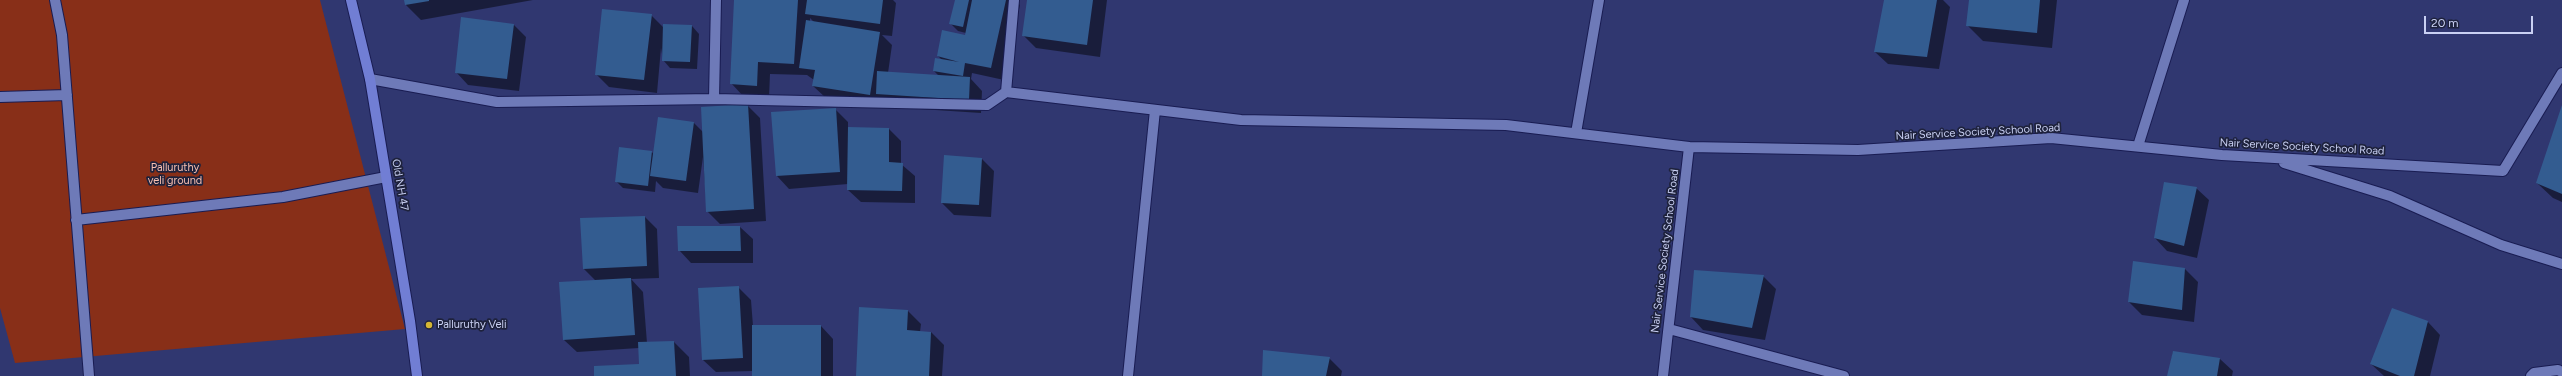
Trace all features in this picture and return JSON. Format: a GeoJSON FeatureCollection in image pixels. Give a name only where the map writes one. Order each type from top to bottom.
{"type":"FeatureCollection","features":[{"type":"Feature","properties":{"kind":"main road","name":"Old NH 47"},"geometry":{"type":"LineString","coordinates":[[351,0],[370,79],[410,321],[417,376]]}},
{"type":"Feature","properties":{"kind":"street"},"geometry":{"type":"LineString","coordinates":[[55,0],[62,35],[89,376]]}},
{"type":"Feature","properties":{"kind":"street"},"geometry":{"type":"LineString","coordinates":[[714,99],[716,0]]}},
{"type":"Feature","properties":{"kind":"street"},"geometry":{"type":"LineString","coordinates":[[1006,92],[1014,0]]}},
{"type":"Feature","properties":{"kind":"street"},"geometry":{"type":"LineString","coordinates":[[1576,133],[1598,0]]}},
{"type":"Feature","properties":{"kind":"street"},"geometry":{"type":"LineString","coordinates":[[2138,146],[2184,0]]}},
{"type":"Feature","properties":{"kind":"street","name":"Nair Service Society School Road"},"geometry":{"type":"LineString","coordinates":[[1663,376],[1689,147],[1858,150],[2051,138],[2269,158],[2503,171],[2562,73]]}},
{"type":"Feature","properties":{"kind":"street"},"geometry":{"type":"LineString","coordinates":[[370,79],[497,102],[714,99],[986,105],[1006,92],[1241,120],[1506,125],[1689,147]]}},
{"type":"Feature","properties":{"kind":"street"},"geometry":{"type":"LineString","coordinates":[[0,96],[66,95]]}},
{"type":"Feature","properties":{"kind":"street"},"geometry":{"type":"LineString","coordinates":[[1128,376],[1155,110]]}},
{"type":"Feature","properties":{"kind":"street"},"geometry":{"type":"LineString","coordinates":[[2269,158],[2390,196],[2501,245],[2562,264]]}},
{"type":"Feature","properties":{"kind":"street"},"geometry":{"type":"LineString","coordinates":[[76,220],[283,197],[386,177]]}},
{"type":"Feature","properties":{"kind":"street"},"geometry":{"type":"LineString","coordinates":[[1669,330],[1844,376]]}},
{"type":"Feature","properties":{"kind":"street"},"geometry":{"type":"LineString","coordinates":[[2531,376],[2534,373],[2558,370],[2562,372]]}},
{"type":"Feature","properties":{"kind":"green space","name":"Palluruthy veli ground"},"geometry":{"type":"Polygon","coordinates":[[[0,0],[320,0],[405,329],[15,363],[0,308],[0,0]]]}},
{"type":"Feature","properties":{"kind":"building"},"geometry":{"type":"Polygon","coordinates":[[[404,0],[429,0],[429,1],[405,5],[404,0]]]}},
{"type":"Feature","properties":{"kind":"building"},"geometry":{"type":"Polygon","coordinates":[[[734,0],[798,0],[794,64],[758,62],[757,86],[730,84],[734,0]]]}},
{"type":"Feature","properties":{"kind":"building"},"geometry":{"type":"Polygon","coordinates":[[[807,0],[883,0],[880,24],[805,14],[807,0]]]}},
{"type":"Feature","properties":{"kind":"building"},"geometry":{"type":"Polygon","coordinates":[[[955,0],[969,0],[963,27],[949,24],[955,0]]]}},
{"type":"Feature","properties":{"kind":"building"},"geometry":{"type":"Polygon","coordinates":[[[972,0],[1006,0],[991,68],[965,63],[963,76],[933,71],[935,58],[959,62],[937,56],[942,30],[965,35],[972,0]]]}},
{"type":"Feature","properties":{"kind":"building"},"geometry":{"type":"Polygon","coordinates":[[[1027,0],[1093,0],[1087,45],[1022,36],[1027,0]]]}},
{"type":"Feature","properties":{"kind":"building"},"geometry":{"type":"Polygon","coordinates":[[[1884,0],[1937,0],[1927,57],[1874,52],[1884,0]]]}},
{"type":"Feature","properties":{"kind":"building"},"geometry":{"type":"Polygon","coordinates":[[[1969,0],[2040,0],[2037,33],[1966,26],[1969,0]]]}},
{"type":"Feature","properties":{"kind":"building"},"geometry":{"type":"Polygon","coordinates":[[[602,9],[652,14],[644,80],[595,75],[602,9]]]}},
{"type":"Feature","properties":{"kind":"building"},"geometry":{"type":"Polygon","coordinates":[[[461,17],[514,24],[507,79],[455,73],[461,17]]]}},
{"type":"Feature","properties":{"kind":"building"},"geometry":{"type":"Polygon","coordinates":[[[806,20],[880,32],[870,95],[812,86],[815,70],[799,68],[806,20]]]}},
{"type":"Feature","properties":{"kind":"building"},"geometry":{"type":"Polygon","coordinates":[[[663,24],[692,25],[690,62],[662,61],[663,24]]]}},
{"type":"Feature","properties":{"kind":"building"},"geometry":{"type":"Polygon","coordinates":[[[877,71],[970,77],[969,100],[876,94],[877,71]]]}},
{"type":"Feature","properties":{"kind":"building"},"geometry":{"type":"Polygon","coordinates":[[[748,104],[754,209],[706,212],[701,107],[748,104]]]}},
{"type":"Feature","properties":{"kind":"building"},"geometry":{"type":"Polygon","coordinates":[[[2562,105],[2562,194],[2536,183],[2562,105]]]}},
{"type":"Feature","properties":{"kind":"building"},"geometry":{"type":"Polygon","coordinates":[[[836,108],[840,172],[776,176],[771,112],[836,108]]]}},
{"type":"Feature","properties":{"kind":"building"},"geometry":{"type":"Polygon","coordinates":[[[658,117],[694,122],[686,181],[650,176],[658,117]]]}},
{"type":"Feature","properties":{"kind":"building"},"geometry":{"type":"Polygon","coordinates":[[[848,127],[889,128],[889,162],[903,163],[902,191],[847,190],[848,127]]]}},
{"type":"Feature","properties":{"kind":"building"},"geometry":{"type":"Polygon","coordinates":[[[619,147],[652,151],[648,186],[615,182],[619,147]]]}},
{"type":"Feature","properties":{"kind":"building"},"geometry":{"type":"Polygon","coordinates":[[[944,155],[982,158],[979,205],[941,203],[944,155]]]}},
{"type":"Feature","properties":{"kind":"building"},"geometry":{"type":"Polygon","coordinates":[[[2164,182],[2197,187],[2184,246],[2154,238],[2164,182]]]}},
{"type":"Feature","properties":{"kind":"building"},"geometry":{"type":"Polygon","coordinates":[[[645,216],[647,266],[583,269],[580,218],[645,216]]]}},
{"type":"Feature","properties":{"kind":"building"},"geometry":{"type":"Polygon","coordinates":[[[677,226],[740,226],[741,251],[678,251],[677,226]]]}},
{"type":"Feature","properties":{"kind":"building"},"geometry":{"type":"Polygon","coordinates":[[[2133,261],[2185,268],[2182,310],[2128,302],[2133,261]]]}},
{"type":"Feature","properties":{"kind":"building"},"geometry":{"type":"Polygon","coordinates":[[[1694,270],[1764,275],[1752,328],[1690,317],[1694,270]]]}},
{"type":"Feature","properties":{"kind":"building"},"geometry":{"type":"Polygon","coordinates":[[[631,278],[635,335],[563,340],[559,282],[631,278]]]}},
{"type":"Feature","properties":{"kind":"building"},"geometry":{"type":"Polygon","coordinates":[[[739,286],[743,358],[702,360],[698,288],[739,286]]]}},
{"type":"Feature","properties":{"kind":"building"},"geometry":{"type":"Polygon","coordinates":[[[859,307],[908,310],[907,330],[931,332],[929,376],[856,376],[859,307]]]}},
{"type":"Feature","properties":{"kind":"building"},"geometry":{"type":"Polygon","coordinates":[[[2392,308],[2428,321],[2414,376],[2400,376],[2370,364],[2392,308]]]}},
{"type":"Feature","properties":{"kind":"building"},"geometry":{"type":"Polygon","coordinates":[[[752,325],[821,325],[821,376],[752,376],[752,325]]]}},
{"type":"Feature","properties":{"kind":"building"},"geometry":{"type":"Polygon","coordinates":[[[674,341],[676,376],[594,376],[594,366],[639,364],[638,342],[674,341]]]}},
{"type":"Feature","properties":{"kind":"building"},"geometry":{"type":"Polygon","coordinates":[[[1263,350],[1330,357],[1326,376],[1262,376],[1263,350]]]}},
{"type":"Feature","properties":{"kind":"building"},"geometry":{"type":"Polygon","coordinates":[[[2173,351],[2220,358],[2217,376],[2167,376],[2173,351]]]}},
{"type":"Feature","properties":{"kind":"place","name":"Palluruthy Veli"},"geometry":{"type":"Point","coordinates":[429,325]}}]}
